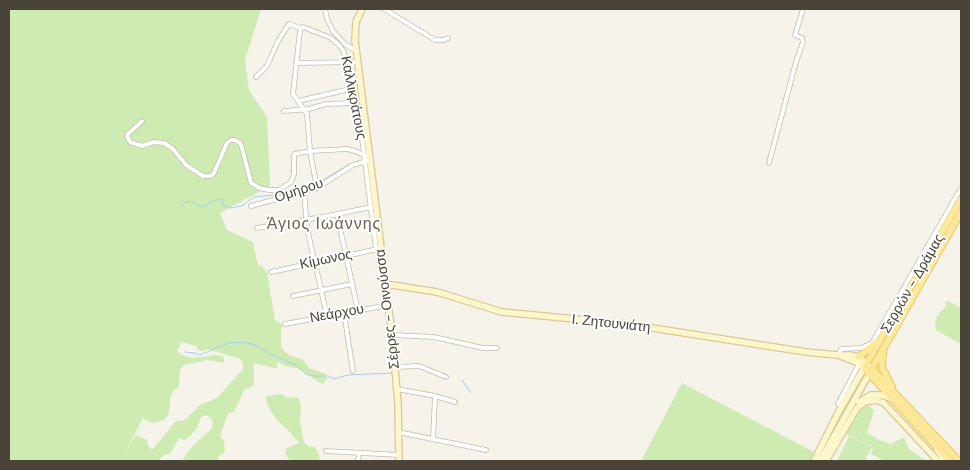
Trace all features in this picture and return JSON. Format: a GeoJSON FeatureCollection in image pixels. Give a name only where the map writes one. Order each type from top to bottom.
{"type":"FeatureCollection","features":[{"type":"Feature","properties":{"kind":"main road","name":"Σερρών - Δράμας"},"geometry":{"type":"LineString","coordinates":[[886,338],[961,199]]}},
{"type":"Feature","properties":{"kind":"main road","name":"Σερρών - Δράμας"},"geometry":{"type":"LineString","coordinates":[[865,366],[886,338],[961,212]]}},
{"type":"Feature","properties":{"kind":"main road"},"geometry":{"type":"LineString","coordinates":[[865,366],[869,350],[886,338]]}},
{"type":"Feature","properties":{"kind":"main road"},"geometry":{"type":"LineString","coordinates":[[886,338],[882,367],[900,399]]}},
{"type":"Feature","properties":{"kind":"main road"},"geometry":{"type":"LineString","coordinates":[[865,366],[891,398],[950,461]]}},
{"type":"Feature","properties":{"kind":"main road"},"geometry":{"type":"LineString","coordinates":[[865,366],[960,461]]}},
{"type":"Feature","properties":{"kind":"street"},"geometry":{"type":"LineString","coordinates":[[325,9],[332,32],[357,53]]}},
{"type":"Feature","properties":{"kind":"street","name":"Σέρρες - Οινούσσα"},"geometry":{"type":"LineString","coordinates":[[362,9],[356,26],[357,53],[368,161],[392,335],[397,389],[399,458]]}},
{"type":"Feature","properties":{"kind":"street"},"geometry":{"type":"LineString","coordinates":[[384,9],[435,40],[448,38]]}},
{"type":"Feature","properties":{"kind":"street"},"geometry":{"type":"LineString","coordinates":[[770,163],[796,62],[804,42],[802,38],[795,36],[803,9]]}},
{"type":"Feature","properties":{"kind":"street"},"geometry":{"type":"LineString","coordinates":[[256,77],[267,66],[278,41],[289,24],[301,30],[293,94],[308,117],[310,151],[317,188]]}},
{"type":"Feature","properties":{"kind":"street","name":"Καλλικράτους"},"geometry":{"type":"LineString","coordinates":[[301,30],[319,33],[338,43],[344,50],[350,89],[357,104],[364,155]]}},
{"type":"Feature","properties":{"kind":"street"},"geometry":{"type":"LineString","coordinates":[[345,56],[357,53]]}},
{"type":"Feature","properties":{"kind":"street"},"geometry":{"type":"LineString","coordinates":[[296,64],[345,64],[358,62]]}},
{"type":"Feature","properties":{"kind":"street"},"geometry":{"type":"LineString","coordinates":[[298,100],[350,89]]}},
{"type":"Feature","properties":{"kind":"street"},"geometry":{"type":"LineString","coordinates":[[284,110],[305,110],[326,104],[357,104]]}},
{"type":"Feature","properties":{"kind":"street"},"geometry":{"type":"LineString","coordinates":[[142,121],[128,134],[130,142],[142,146],[154,142],[164,143],[173,149],[186,165],[207,177],[214,174],[228,143],[231,140],[235,140],[240,143],[250,179],[255,187],[274,191],[288,186],[293,179],[294,156],[297,153],[349,149],[364,155],[368,161],[371,206],[379,248]]}},
{"type":"Feature","properties":{"kind":"street","name":"Ομήρου"},"geometry":{"type":"LineString","coordinates":[[251,206],[317,188],[352,165],[368,161]]}},
{"type":"Feature","properties":{"kind":"street"},"geometry":{"type":"LineString","coordinates":[[838,355],[840,350],[845,348],[868,346],[876,336],[961,188]]}},
{"type":"Feature","properties":{"kind":"street"},"geometry":{"type":"LineString","coordinates":[[304,191],[305,220],[327,316]]}},
{"type":"Feature","properties":{"kind":"street"},"geometry":{"type":"LineString","coordinates":[[257,228],[371,206]]}},
{"type":"Feature","properties":{"kind":"street"},"geometry":{"type":"LineString","coordinates":[[337,214],[358,311]]}},
{"type":"Feature","properties":{"kind":"street","name":"Κίμωνος"},"geometry":{"type":"LineString","coordinates":[[271,272],[379,248]]}},
{"type":"Feature","properties":{"kind":"street"},"geometry":{"type":"LineString","coordinates":[[293,296],[352,284]]}},
{"type":"Feature","properties":{"kind":"street","name":"Ι. Ζητουνιάτη"},"geometry":{"type":"LineString","coordinates":[[386,284],[437,292],[502,312],[627,324],[806,352],[844,354],[865,366]]}},
{"type":"Feature","properties":{"kind":"street","name":"Νεάρχου"},"geometry":{"type":"LineString","coordinates":[[285,324],[388,305]]}},
{"type":"Feature","properties":{"kind":"street"},"geometry":{"type":"LineString","coordinates":[[363,310],[364,316]]}},
{"type":"Feature","properties":{"kind":"street"},"geometry":{"type":"LineString","coordinates":[[344,313],[353,371]]}},
{"type":"Feature","properties":{"kind":"street"},"geometry":{"type":"LineString","coordinates":[[392,335],[434,337],[483,348],[496,348]]}},
{"type":"Feature","properties":{"kind":"street"},"geometry":{"type":"LineString","coordinates":[[820,461],[845,416],[865,366],[862,348]]}},
{"type":"Feature","properties":{"kind":"street"},"geometry":{"type":"LineString","coordinates":[[395,367],[419,366],[446,377]]}},
{"type":"Feature","properties":{"kind":"street"},"geometry":{"type":"LineString","coordinates":[[838,404],[865,366]]}},
{"type":"Feature","properties":{"kind":"street"},"geometry":{"type":"LineString","coordinates":[[814,461],[838,413],[865,366]]}},
{"type":"Feature","properties":{"kind":"street"},"geometry":{"type":"LineString","coordinates":[[397,389],[436,396],[455,402]]}},
{"type":"Feature","properties":{"kind":"street"},"geometry":{"type":"LineString","coordinates":[[845,416],[856,404],[870,396],[881,395],[891,398]]}},
{"type":"Feature","properties":{"kind":"street"},"geometry":{"type":"LineString","coordinates":[[434,439],[436,396]]}},
{"type":"Feature","properties":{"kind":"street"},"geometry":{"type":"LineString","coordinates":[[826,461],[857,408],[865,402],[876,400],[884,404],[938,461]]}},
{"type":"Feature","properties":{"kind":"street"},"geometry":{"type":"LineString","coordinates":[[398,432],[486,450]]}},
{"type":"Feature","properties":{"kind":"street"},"geometry":{"type":"LineString","coordinates":[[936,445],[945,461]]}},
{"type":"Feature","properties":{"kind":"street"},"geometry":{"type":"LineString","coordinates":[[326,451],[382,454],[399,458]]}},
{"type":"Feature","properties":{"kind":"street"},"geometry":{"type":"LineString","coordinates":[[358,461],[359,453]]}},
{"type":"Feature","properties":{"kind":"street"},"geometry":{"type":"LineString","coordinates":[[382,454],[382,461]]}},
{"type":"Feature","properties":{"kind":"green space"},"geometry":{"type":"Polygon","coordinates":[[[9,9],[261,9],[245,60],[249,90],[267,117],[270,186],[220,213],[227,230],[253,242],[258,266],[261,265],[267,273],[275,320],[283,325],[281,330],[281,348],[290,356],[302,359],[309,368],[326,374],[327,380],[322,384],[297,368],[285,366],[277,361],[278,369],[254,363],[254,384],[250,388],[244,389],[237,407],[228,414],[220,436],[224,441],[225,452],[216,461],[182,461],[192,447],[211,429],[213,424],[211,418],[206,415],[201,417],[197,428],[190,436],[185,440],[179,438],[171,453],[157,461],[9,461],[9,9]],[[182,342],[177,351],[182,355],[193,358],[217,355],[223,357],[225,363],[207,360],[184,365],[180,370],[179,387],[174,390],[171,396],[168,416],[164,420],[152,423],[143,418],[124,455],[136,435],[147,440],[148,446],[152,450],[176,421],[182,421],[200,405],[217,398],[243,369],[243,363],[240,359],[207,349],[203,351],[198,350],[196,346],[182,342]]]}},
{"type":"Feature","properties":{"kind":"green space"},"geometry":{"type":"Polygon","coordinates":[[[948,301],[961,308],[961,344],[936,330],[935,319],[946,305],[945,302],[948,301]]]}},
{"type":"Feature","properties":{"kind":"green space"},"geometry":{"type":"Polygon","coordinates":[[[682,383],[816,453],[812,461],[641,461],[682,383]]]}},
{"type":"Feature","properties":{"kind":"green space"},"geometry":{"type":"Polygon","coordinates":[[[281,394],[286,397],[298,398],[301,404],[300,422],[304,442],[318,451],[320,461],[293,461],[285,454],[287,448],[299,443],[278,421],[266,401],[266,396],[281,394]]]}},
{"type":"Feature","properties":{"kind":"green space"},"geometry":{"type":"Polygon","coordinates":[[[869,406],[874,410],[867,433],[891,444],[904,437],[909,449],[923,459],[931,461],[880,461],[881,459],[871,454],[873,447],[844,433],[860,408],[869,406]]]}},
{"type":"Feature","properties":{"kind":"green space"},"geometry":{"type":"Polygon","coordinates":[[[849,436],[872,447],[865,461],[837,461],[849,436]]]}},
{"type":"Feature","properties":{"kind":"waterway"},"geometry":{"type":"LineString","coordinates":[[318,183],[348,165],[363,160]]}},
{"type":"Feature","properties":{"kind":"waterway"},"geometry":{"type":"LineString","coordinates":[[181,208],[188,201],[194,202],[201,207],[222,199],[223,205],[230,208],[242,206],[254,197],[285,194],[313,186]]}},
{"type":"Feature","properties":{"kind":"waterway"},"geometry":{"type":"LineString","coordinates":[[185,352],[200,355],[229,343],[242,342],[256,345],[272,355],[296,365],[306,374],[314,376],[328,376],[334,379],[348,375],[392,373]]}},
{"type":"Feature","properties":{"kind":"waterway"},"geometry":{"type":"LineString","coordinates":[[462,380],[471,393]]}},
{"type":"Feature","properties":{"kind":"district","name":"Άγιος Ιωάννης"},"geometry":{"type":"Point","coordinates":[324,225]}}]}
